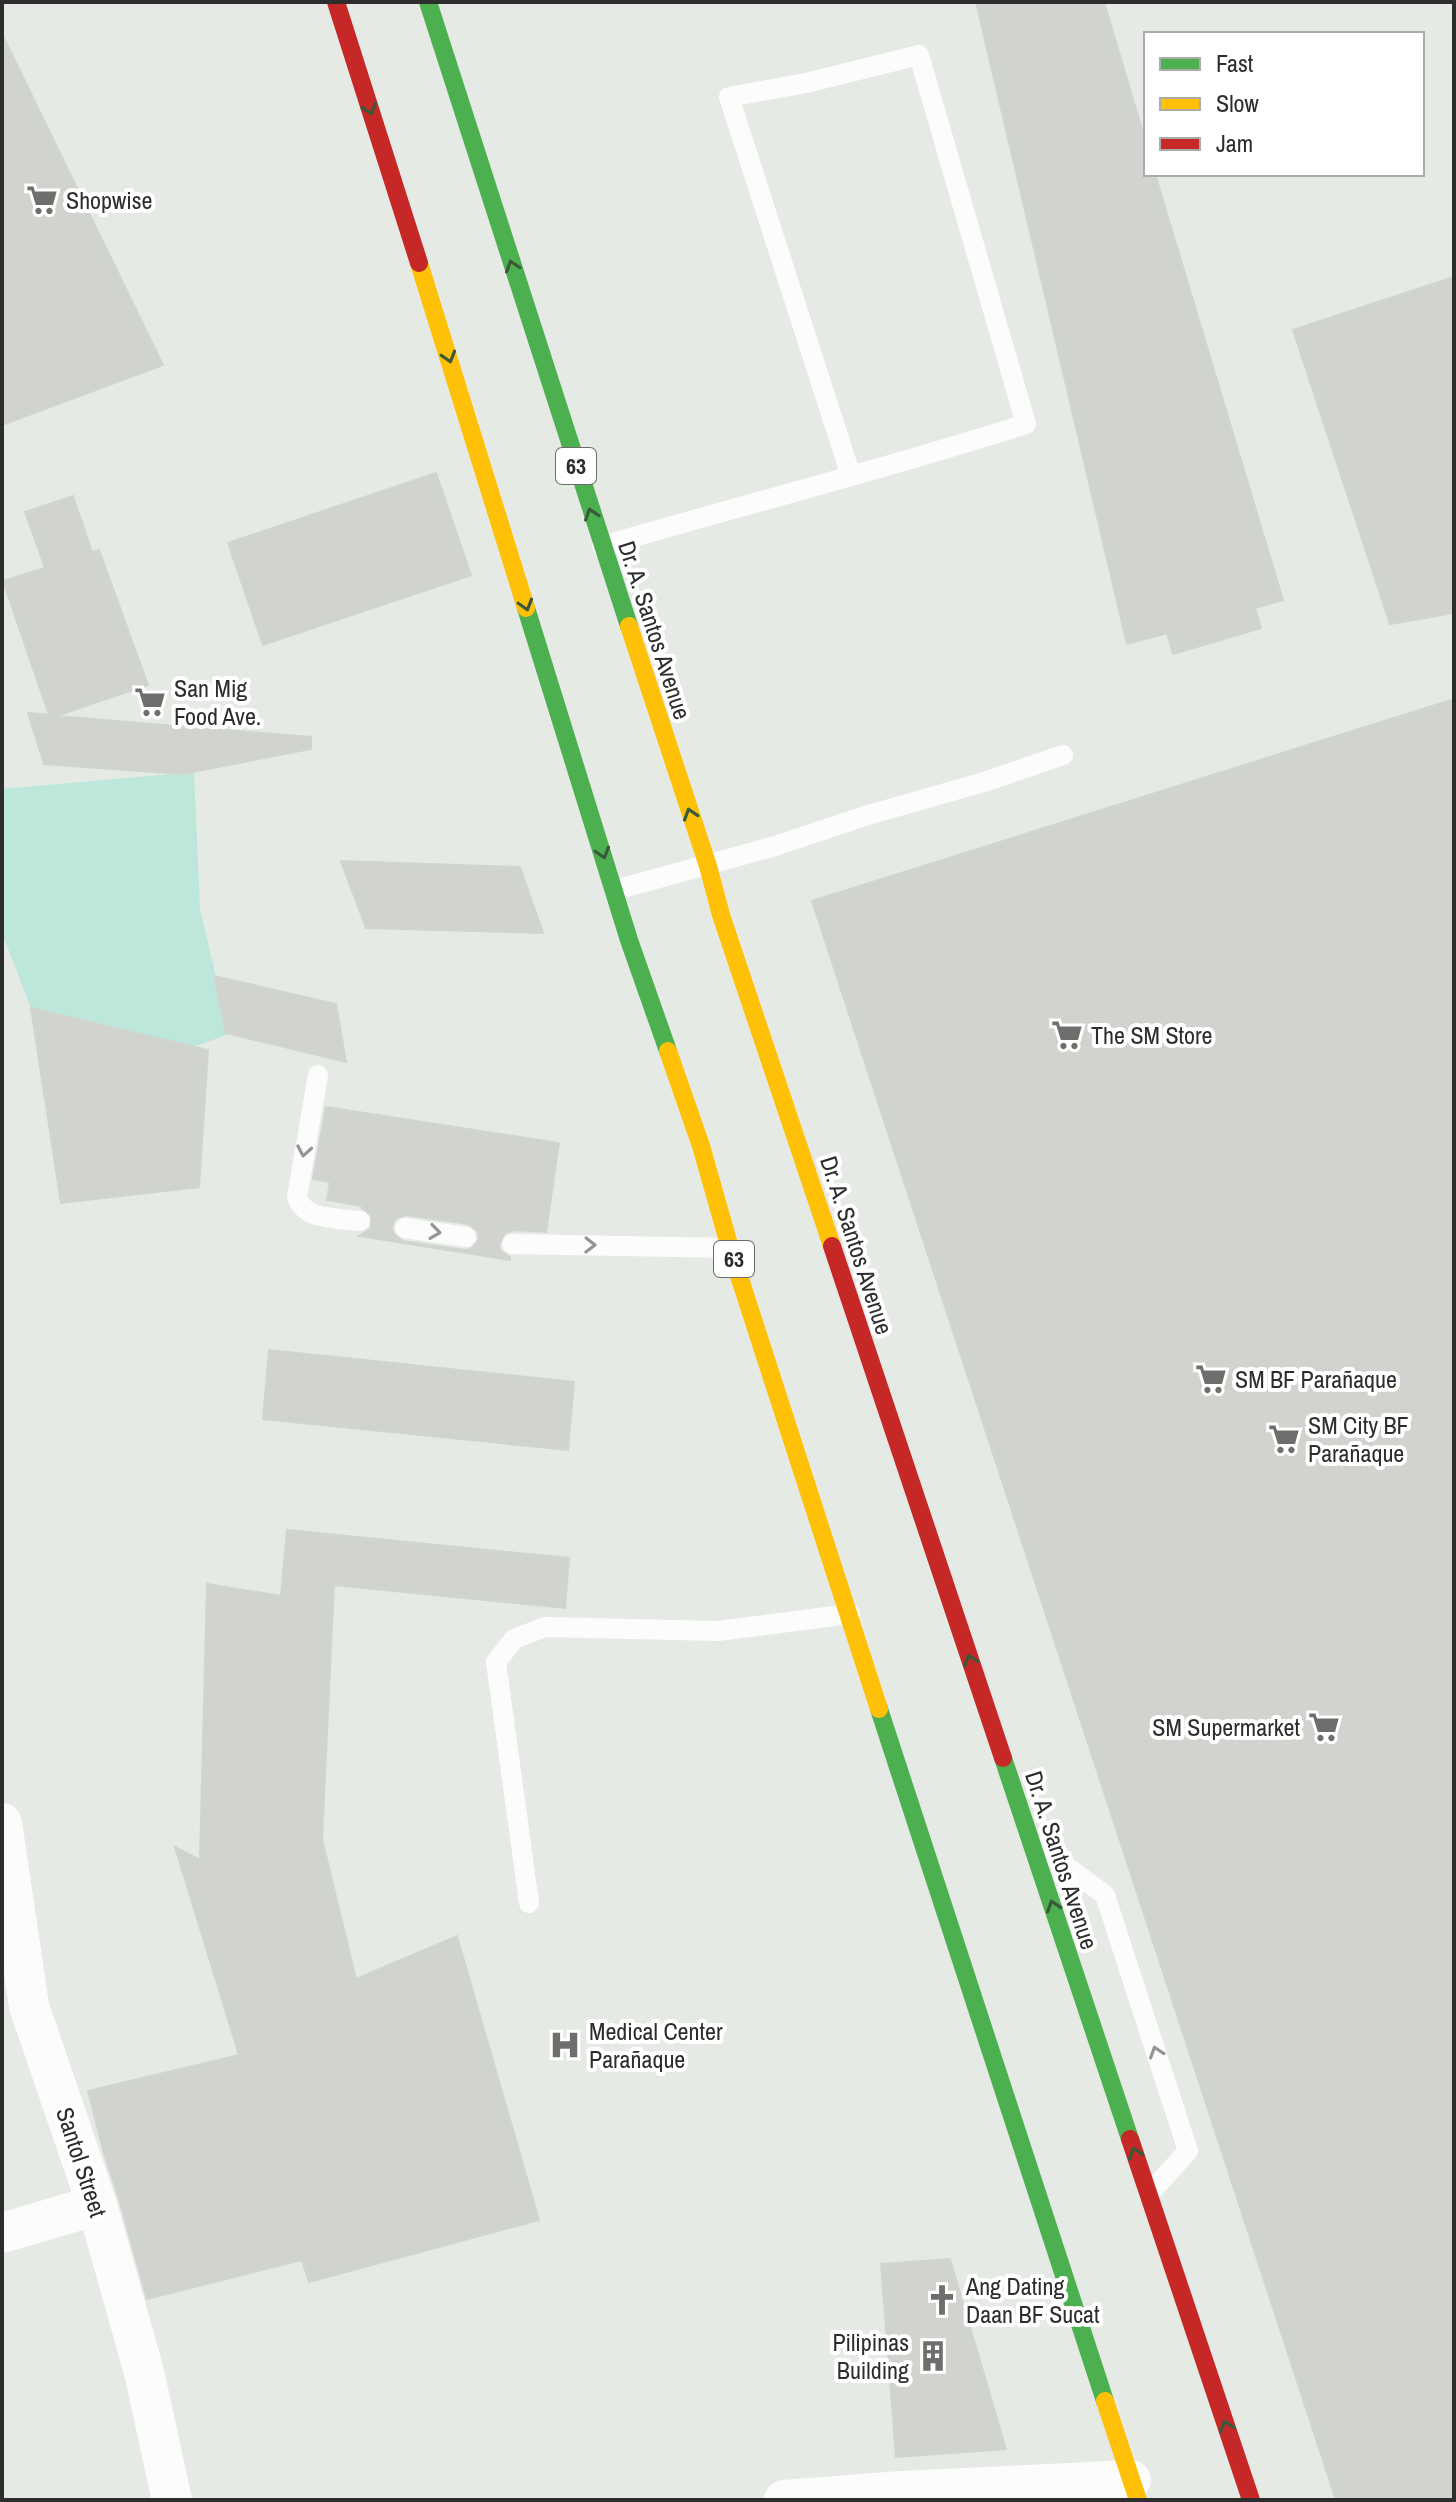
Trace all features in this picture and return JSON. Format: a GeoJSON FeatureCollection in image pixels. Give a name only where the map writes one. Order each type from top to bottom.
{"type":"FeatureCollection","features":[{"type":"Feature","properties":{"kind":"main road","name":"63"},"geometry":{"type":"LineString","coordinates":[[336,2],[629,940],[701,1146],[730,1248],[1134,2490]]}},
{"type":"Feature","properties":{"kind":"main road","name":"Dr. A. Santos Avenue"},"geometry":{"type":"LineString","coordinates":[[428,2],[708,866],[721,915],[1251,2500]]}},
{"type":"Feature","properties":{"kind":"street","name":"Santol Street"},"geometry":{"type":"LineString","coordinates":[[2,1823],[29,2006],[97,2205],[144,2372],[172,2500]]}},
{"type":"Feature","properties":{"kind":"street"},"geometry":{"type":"LineString","coordinates":[[2,2233],[97,2205]]}},
{"type":"Feature","properties":{"kind":"street"},"geometry":{"type":"LineString","coordinates":[[784,2500],[1134,2490]]}},
{"type":"Feature","properties":{"kind":"lane"},"geometry":{"type":"LineString","coordinates":[[602,546],[926,456],[1026,424],[919,55],[806,83],[729,97],[851,476]]}},
{"type":"Feature","properties":{"kind":"lane"},"geometry":{"type":"LineString","coordinates":[[615,890],[708,866],[1063,755]]}},
{"type":"Feature","properties":{"kind":"lane"},"geometry":{"type":"LineString","coordinates":[[318,1075],[297,1197],[300,1207],[309,1214],[360,1221]]}},
{"type":"Feature","properties":{"kind":"lane"},"geometry":{"type":"LineString","coordinates":[[405,1228],[466,1237]]}},
{"type":"Feature","properties":{"kind":"lane"},"geometry":{"type":"LineString","coordinates":[[512,1244],[730,1248]]}},
{"type":"Feature","properties":{"kind":"lane"},"geometry":{"type":"LineString","coordinates":[[529,1903],[496,1662],[514,1639],[545,1627],[718,1631],[850,1614]]}},
{"type":"Feature","properties":{"kind":"lane"},"geometry":{"type":"LineString","coordinates":[[1031,1840],[1105,1895],[1188,2151],[1149,2194]]}},
{"type":"Feature","properties":{"kind":"green space"},"geometry":{"type":"Polygon","coordinates":[[[194,772],[200,908],[229,1034],[194,1047],[31,1008],[2,933],[2,789],[194,772]]]}},
{"type":"Feature","properties":{"kind":"building"},"geometry":{"type":"Polygon","coordinates":[[[976,2],[1104,2],[1144,136],[1144,176],[1156,176],[1283,600],[1255,608],[1261,628],[1173,654],[1167,633],[1127,644],[976,2]]]}},
{"type":"Feature","properties":{"kind":"building","name":"Shopwise"},"geometry":{"type":"Polygon","coordinates":[[[2,34],[163,365],[2,425],[2,34]]]}},
{"type":"Feature","properties":{"kind":"building"},"geometry":{"type":"Polygon","coordinates":[[[1454,277],[1454,613],[1390,624],[1293,330],[1454,277]]]}},
{"type":"Feature","properties":{"kind":"building"},"geometry":{"type":"Polygon","coordinates":[[[436,473],[471,575],[263,645],[228,543],[436,473]]]}},
{"type":"Feature","properties":{"kind":"building"},"geometry":{"type":"Polygon","coordinates":[[[73,496],[92,552],[99,550],[148,685],[56,716],[311,737],[311,749],[182,774],[44,764],[28,713],[49,715],[3,581],[45,568],[25,512],[73,496]]]}},
{"type":"Feature","properties":{"kind":"building","name":"SM BF Parañaque"},"geometry":{"type":"Polygon","coordinates":[[[1454,699],[1454,2500],[1336,2500],[812,901],[1454,699]]]}},
{"type":"Feature","properties":{"kind":"building"},"geometry":{"type":"Polygon","coordinates":[[[341,861],[520,867],[543,933],[366,928],[341,861]]]}},
{"type":"Feature","properties":{"kind":"building"},"geometry":{"type":"Polygon","coordinates":[[[214,976],[336,1004],[346,1062],[226,1033],[214,976]]]}},
{"type":"Feature","properties":{"kind":"building"},"geometry":{"type":"Polygon","coordinates":[[[31,1008],[208,1050],[199,1187],[61,1203],[31,1008]]]}},
{"type":"Feature","properties":{"kind":"building"},"geometry":{"type":"Polygon","coordinates":[[[326,1107],[559,1143],[546,1232],[514,1230],[505,1233],[499,1245],[510,1260],[359,1236],[371,1228],[371,1215],[362,1206],[327,1200],[330,1182],[313,1179],[326,1107]],[[406,1215],[395,1219],[392,1227],[393,1233],[402,1241],[465,1250],[471,1249],[479,1240],[478,1232],[469,1224],[406,1215]]]}},
{"type":"Feature","properties":{"kind":"building"},"geometry":{"type":"Polygon","coordinates":[[[269,1350],[574,1382],[568,1450],[263,1419],[269,1350]]]}},
{"type":"Feature","properties":{"kind":"building"},"geometry":{"type":"Polygon","coordinates":[[[287,1530],[569,1558],[565,1608],[334,1585],[322,1839],[356,1979],[457,1936],[539,2220],[309,2282],[302,2260],[147,2299],[88,2091],[239,2055],[175,1847],[200,1860],[207,1584],[281,1596],[287,1530]]]}},
{"type":"Feature","properties":{"kind":"building","name":"Pilipinas Building"},"geometry":{"type":"Polygon","coordinates":[[[950,2259],[1006,2449],[896,2457],[881,2264],[950,2259]]]}},
{"type":"Feature","properties":{"kind":"traffic: fast"},"geometry":{"type":"LineString","coordinates":[[428,2],[629,626]]}},
{"type":"Feature","properties":{"kind":"traffic: fast"},"geometry":{"type":"LineString","coordinates":[[526,608],[629,940],[668,1051]]}},
{"type":"Feature","properties":{"kind":"traffic: fast"},"geometry":{"type":"LineString","coordinates":[[879,1709],[1105,2401]]}},
{"type":"Feature","properties":{"kind":"traffic: fast"},"geometry":{"type":"LineString","coordinates":[[1003,1758],[1130,2139]]}},
{"type":"Feature","properties":{"kind":"traffic: slow"},"geometry":{"type":"LineString","coordinates":[[419,263],[526,608]]}},
{"type":"Feature","properties":{"kind":"traffic: slow"},"geometry":{"type":"LineString","coordinates":[[629,626],[708,866],[721,915],[832,1246]]}},
{"type":"Feature","properties":{"kind":"traffic: slow"},"geometry":{"type":"LineString","coordinates":[[668,1051],[701,1146],[730,1248],[879,1709]]}},
{"type":"Feature","properties":{"kind":"traffic: slow"},"geometry":{"type":"LineString","coordinates":[[1105,2401],[1138,2500]]}},
{"type":"Feature","properties":{"kind":"traffic: jam"},"geometry":{"type":"LineString","coordinates":[[336,2],[419,263]]}},
{"type":"Feature","properties":{"kind":"traffic: jam"},"geometry":{"type":"LineString","coordinates":[[832,1246],[1003,1758]]}},
{"type":"Feature","properties":{"kind":"traffic: jam"},"geometry":{"type":"LineString","coordinates":[[1130,2139],[1251,2500]]}},
{"type":"Feature","properties":{"kind":"place","name":"Shopwise"},"geometry":{"type":"Point","coordinates":[42,200]}},
{"type":"Feature","properties":{"kind":"place","name":"San Mig Food Ave."},"geometry":{"type":"Point","coordinates":[150,702]}},
{"type":"Feature","properties":{"kind":"place","name":"The SM Store"},"geometry":{"type":"Point","coordinates":[1067,1035]}},
{"type":"Feature","properties":{"kind":"place","name":"SM BF Parañaque"},"geometry":{"type":"Point","coordinates":[1211,1379]}},
{"type":"Feature","properties":{"kind":"place","name":"SM City BF Parañaque"},"geometry":{"type":"Point","coordinates":[1284,1439]}},
{"type":"Feature","properties":{"kind":"place","name":"SM Supermarket"},"geometry":{"type":"Point","coordinates":[1324,1727]}},
{"type":"Feature","properties":{"kind":"place","name":"Medical Center Parañaque"},"geometry":{"type":"Point","coordinates":[565,2045]}},
{"type":"Feature","properties":{"kind":"place","name":"Ang Dating Daan BF Sucat"},"geometry":{"type":"Point","coordinates":[942,2300]}},
{"type":"Feature","properties":{"kind":"place","name":"Pilipinas Building"},"geometry":{"type":"Point","coordinates":[933,2356]}}]}
